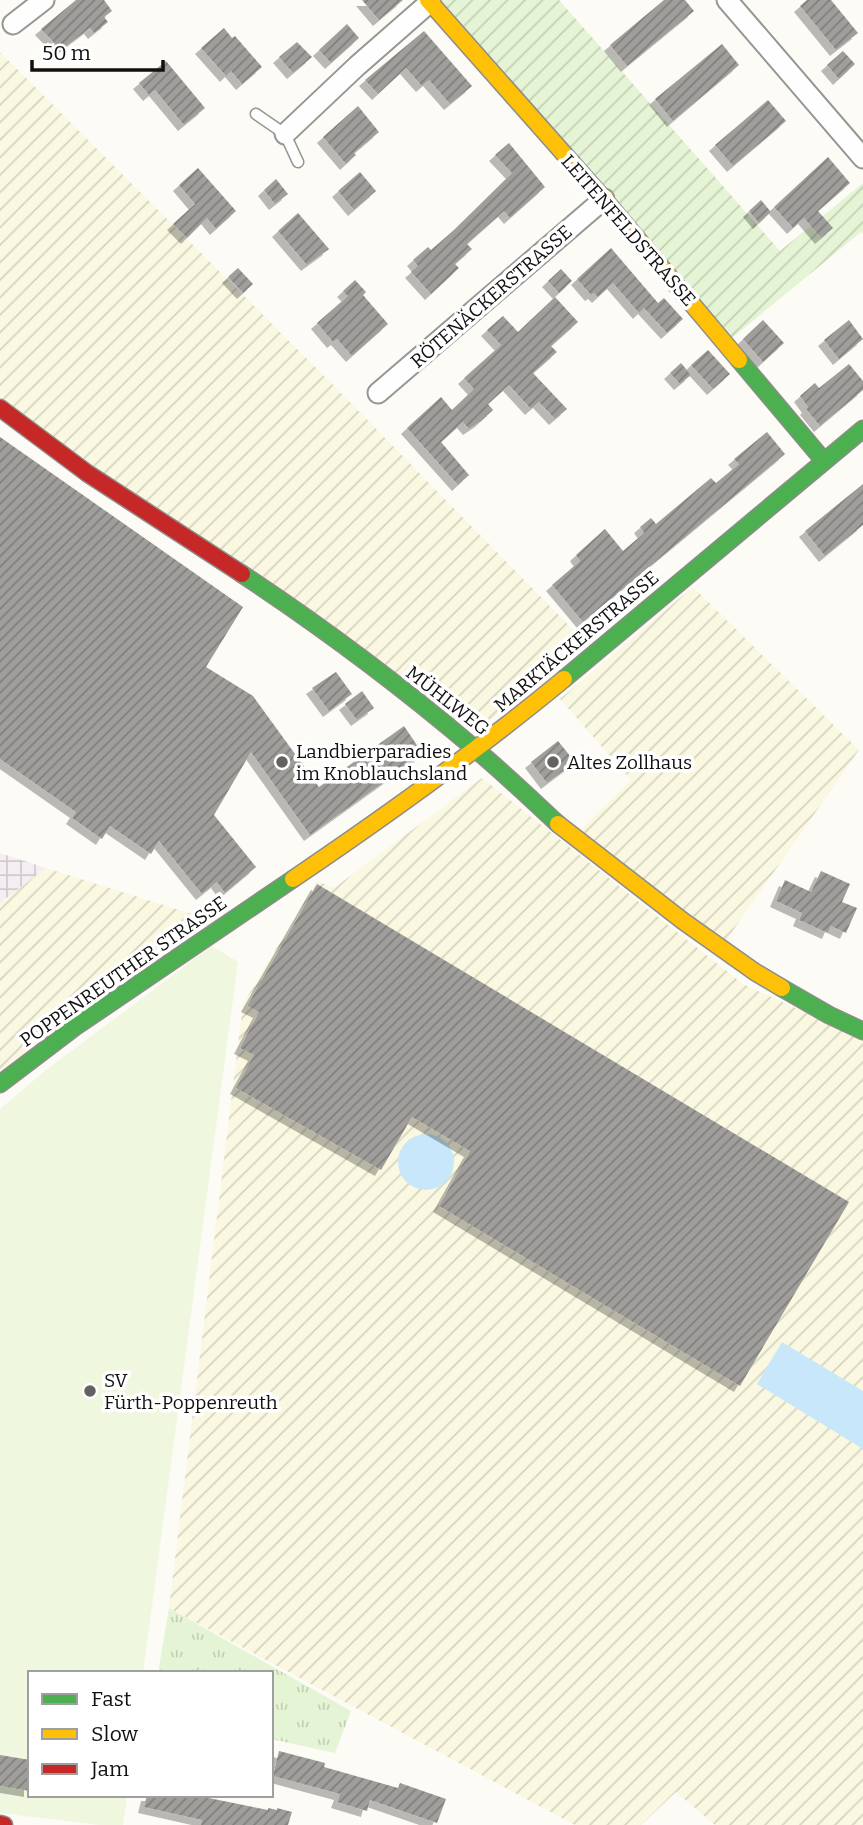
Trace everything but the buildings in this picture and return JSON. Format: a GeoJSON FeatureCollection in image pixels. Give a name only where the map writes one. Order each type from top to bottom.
{"type":"FeatureCollection","features":[{"type":"Feature","properties":{"kind":"street"},"geometry":{"type":"LineString","coordinates":[[13,24],[44,0]]}},
{"type":"Feature","properties":{"kind":"street"},"geometry":{"type":"LineString","coordinates":[[727,0],[863,158]]}},
{"type":"Feature","properties":{"kind":"street","name":"LEITENFELDSTRASSE"},"geometry":{"type":"LineString","coordinates":[[285,134],[429,1],[604,199],[824,461]]}},
{"type":"Feature","properties":{"kind":"street","name":"RÖTENÄCKERSTRASSE"},"geometry":{"type":"LineString","coordinates":[[378,393],[604,199]]}},
{"type":"Feature","properties":{"kind":"street","name":"MÜHLWEG"},"geometry":{"type":"LineString","coordinates":[[0,408],[86,473],[275,596],[420,704],[477,749],[570,835],[683,921],[755,972],[829,1015],[863,1031]]}},
{"type":"Feature","properties":{"kind":"street","name":"MARKTÄCKERSTRASSE"},"geometry":{"type":"LineString","coordinates":[[271,895],[477,749],[863,429]]}},
{"type":"Feature","properties":{"kind":"street","name":"POPPENREUTHER STRASSE"},"geometry":{"type":"LineString","coordinates":[[0,1084],[75,1027],[271,895]]}},
{"type":"Feature","properties":{"kind":"lane"},"geometry":{"type":"LineString","coordinates":[[256,114],[285,134],[298,162]]}},
{"type":"Feature","properties":{"kind":"shaded area"},"geometry":{"type":"Polygon","coordinates":[[[0,52],[587,644],[474,733],[0,400],[0,52]]]}},
{"type":"Feature","properties":{"kind":"shaded area"},"geometry":{"type":"Polygon","coordinates":[[[693,587],[859,750],[725,942],[578,832],[631,780],[560,699],[693,587]]]}},
{"type":"Feature","properties":{"kind":"shaded area"},"geometry":{"type":"Polygon","coordinates":[[[482,778],[743,984],[863,1039],[863,1825],[715,1825],[676,1792],[641,1825],[575,1825],[169,1608],[243,1004],[317,881],[334,888],[482,778]]]}},
{"type":"Feature","properties":{"kind":"shaded area"},"geometry":{"type":"Polygon","coordinates":[[[0,853],[46,868],[0,903],[0,853]]]}},
{"type":"Feature","properties":{"kind":"shaded area"},"geometry":{"type":"Polygon","coordinates":[[[46,868],[208,919],[0,1071],[0,903],[46,868]]]}},
{"type":"Feature","properties":{"kind":"green space"},"geometry":{"type":"Polygon","coordinates":[[[436,0],[559,0],[780,251],[863,183],[863,233],[732,338],[436,0]]]}},
{"type":"Feature","properties":{"kind":"green space","name":"SV Fürth-Poppenreuth"},"geometry":{"type":"Polygon","coordinates":[[[212,946],[238,962],[143,1671],[28,1671],[28,1797],[127,1797],[123,1825],[100,1825],[0,1813],[0,1109],[46,1070],[212,946]]]}},
{"type":"Feature","properties":{"kind":"green space"},"geometry":{"type":"Polygon","coordinates":[[[169,1608],[351,1711],[335,1753],[273,1739],[273,1671],[158,1671],[169,1608]]]}},
{"type":"Feature","properties":{"kind":"water"},"geometry":{"type":"Polygon","coordinates":[[[426,1134],[441,1139],[449,1147],[454,1162],[449,1177],[441,1185],[426,1190],[411,1185],[403,1177],[398,1162],[403,1147],[411,1139],[426,1134]]]}},
{"type":"Feature","properties":{"kind":"water"},"geometry":{"type":"Polygon","coordinates":[[[782,1342],[863,1391],[863,1449],[757,1384],[782,1342]]]}},
{"type":"Feature","properties":{"kind":"traffic: fast"},"geometry":{"type":"LineString","coordinates":[[739,360],[824,461]]}},
{"type":"Feature","properties":{"kind":"traffic: fast"},"geometry":{"type":"LineString","coordinates":[[564,679],[863,429]]}},
{"type":"Feature","properties":{"kind":"traffic: fast"},"geometry":{"type":"LineString","coordinates":[[242,574],[331,636],[418,702],[495,766],[558,824]]}},
{"type":"Feature","properties":{"kind":"traffic: fast"},"geometry":{"type":"LineString","coordinates":[[0,1084],[75,1027],[293,879]]}},
{"type":"Feature","properties":{"kind":"traffic: fast"},"geometry":{"type":"LineString","coordinates":[[782,988],[863,1031]]}},
{"type":"Feature","properties":{"kind":"traffic: slow"},"geometry":{"type":"LineString","coordinates":[[428,0],[604,199],[739,360]]}},
{"type":"Feature","properties":{"kind":"traffic: slow"},"geometry":{"type":"LineString","coordinates":[[293,879],[431,782],[564,679]]}},
{"type":"Feature","properties":{"kind":"traffic: slow"},"geometry":{"type":"LineString","coordinates":[[558,824],[683,921],[782,988]]}},
{"type":"Feature","properties":{"kind":"traffic: jam"},"geometry":{"type":"LineString","coordinates":[[0,408],[87,473],[242,574]]}},
{"type":"Feature","properties":{"kind":"traffic: jam"},"geometry":{"type":"LineString","coordinates":[[0,1824],[4,1825]]}},
{"type":"Feature","properties":{"kind":"place","name":"Landbierparadies im Knoblauchsland"},"geometry":{"type":"Point","coordinates":[282,762]}},
{"type":"Feature","properties":{"kind":"place","name":"Altes Zollhaus"},"geometry":{"type":"Point","coordinates":[553,762]}},
{"type":"Feature","properties":{"kind":"place","name":"SV Fürth-Poppenreuth"},"geometry":{"type":"Point","coordinates":[90,1391]}}]}
